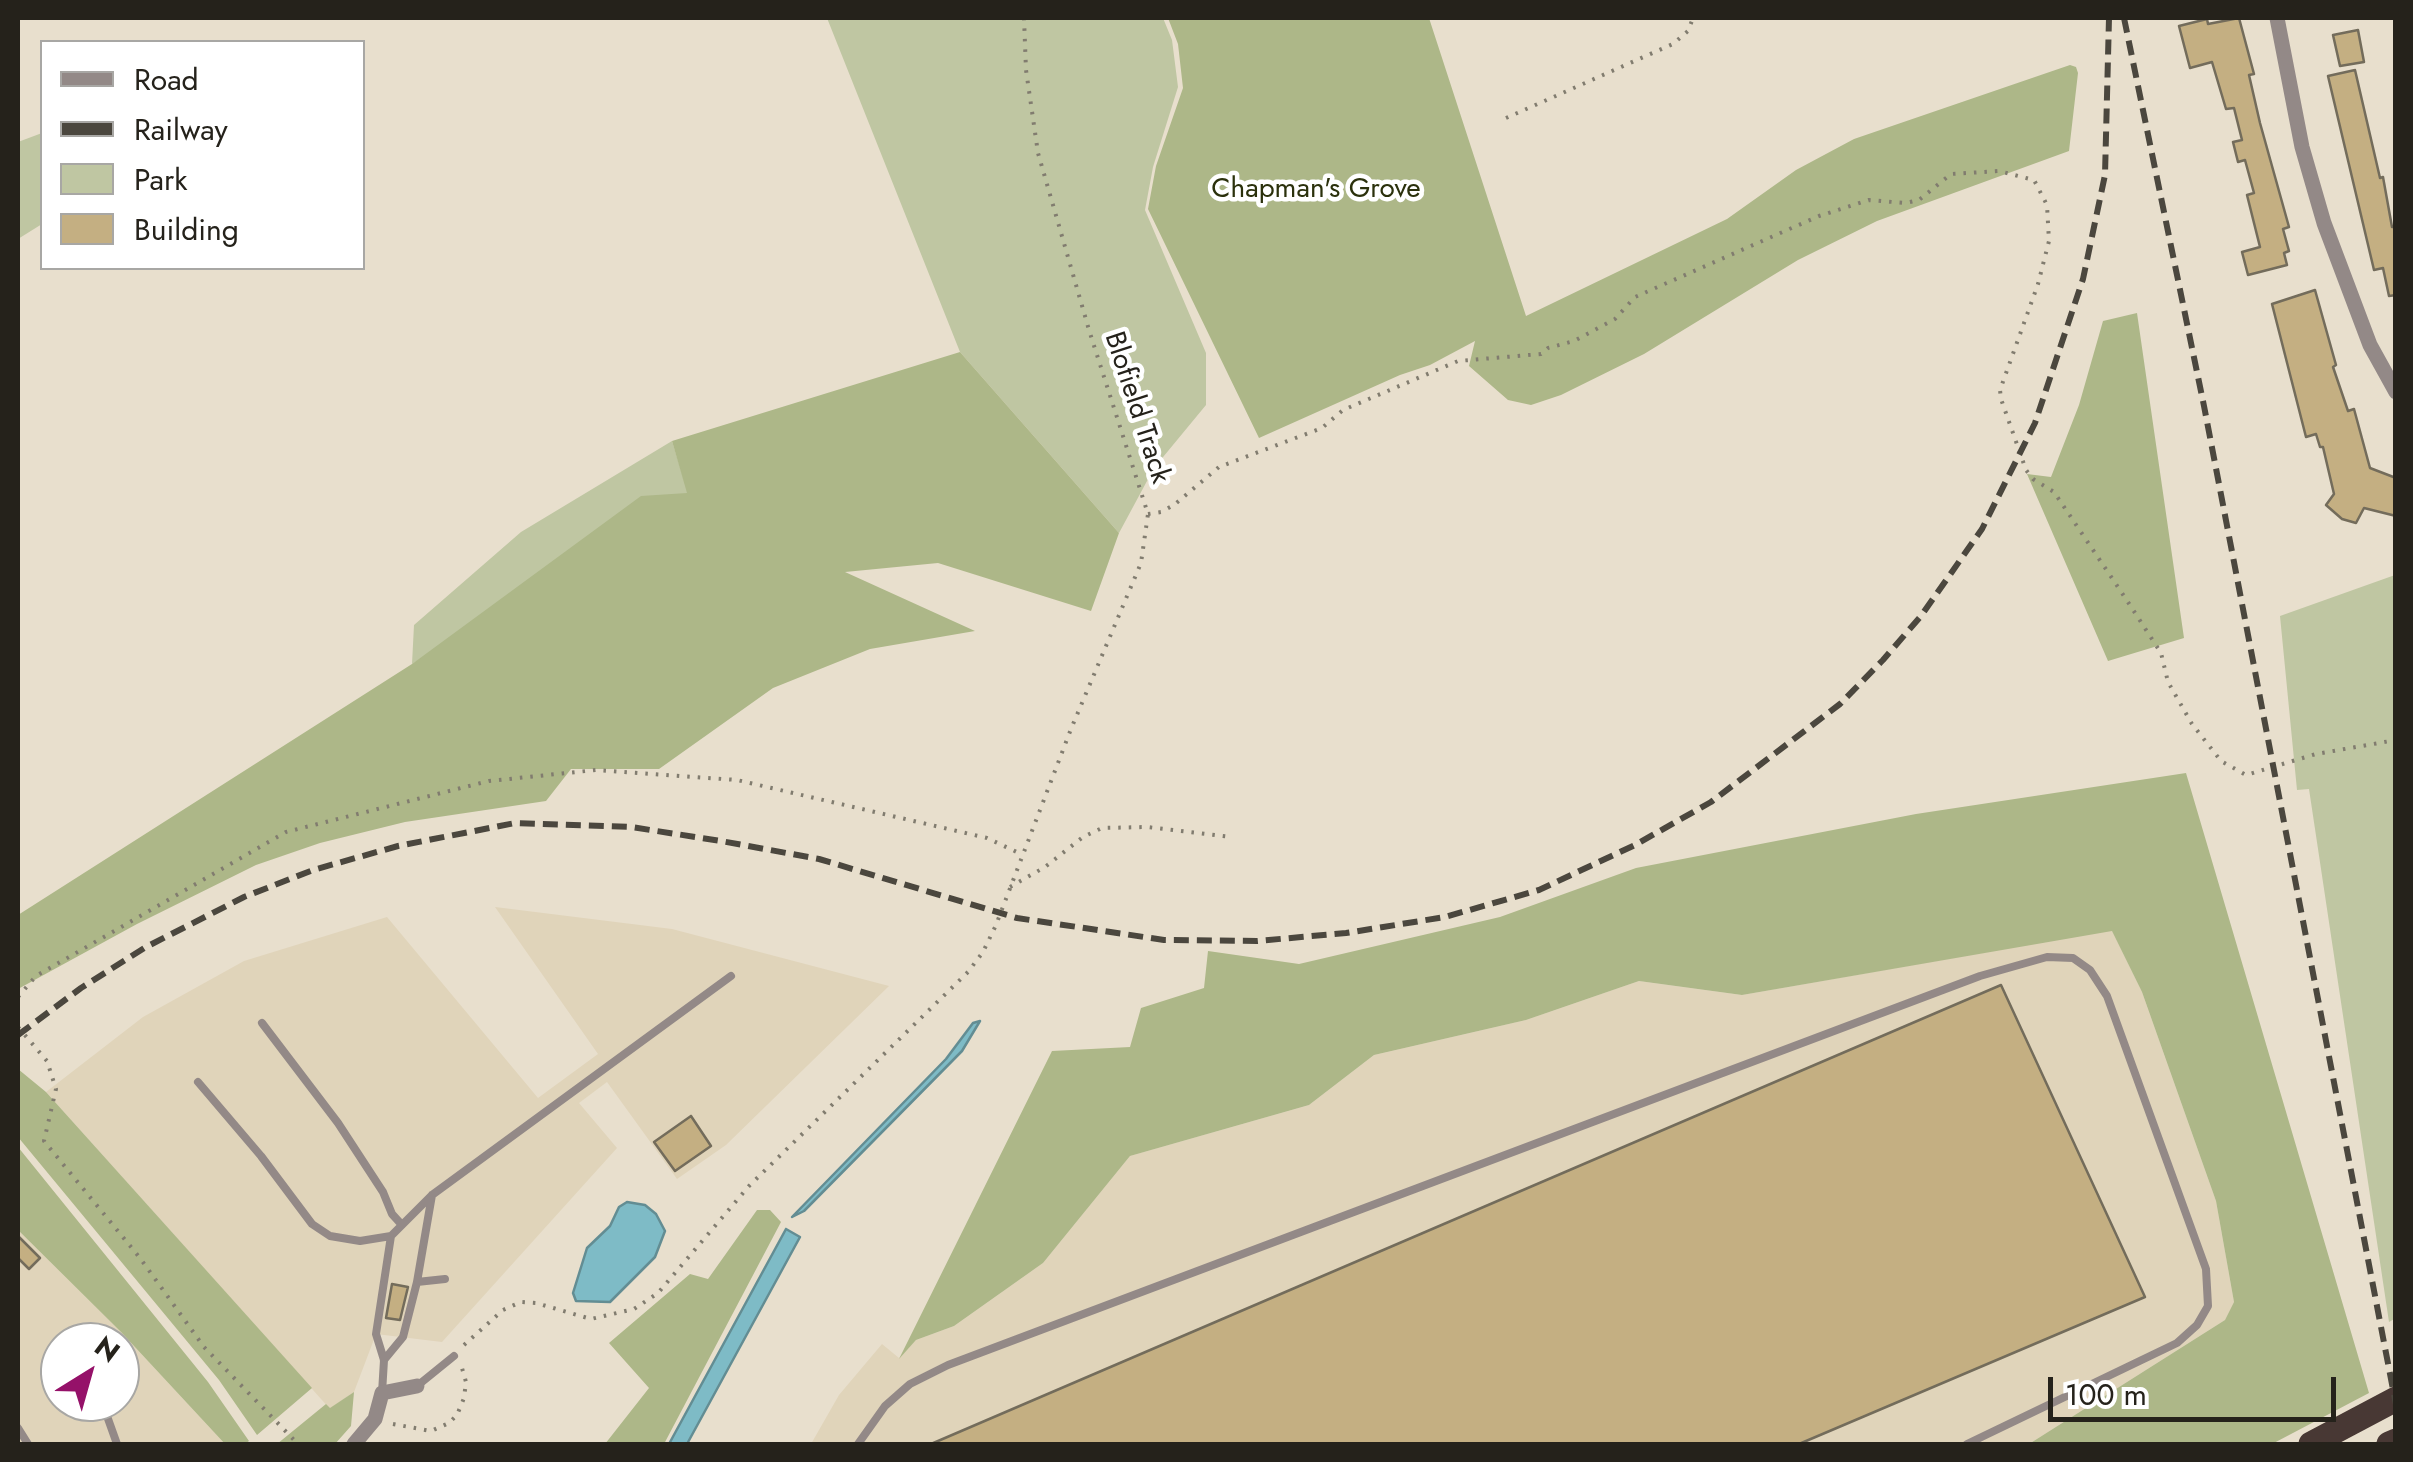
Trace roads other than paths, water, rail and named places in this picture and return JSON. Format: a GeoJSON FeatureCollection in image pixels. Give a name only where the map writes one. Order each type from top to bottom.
{"type":"FeatureCollection","features":[{"type":"Feature","properties":{"kind":"highway"},"geometry":{"type":"LineString","coordinates":[[2312,1444],[2396,1400]]}},
{"type":"Feature","properties":{"kind":"highway"},"geometry":{"type":"LineString","coordinates":[[2389,1444],[2396,1441]]}},
{"type":"Feature","properties":{"kind":"street"},"geometry":{"type":"LineString","coordinates":[[2276,18],[2302,147],[2324,223],[2370,345],[2396,392]]}},
{"type":"Feature","properties":{"kind":"street"},"geometry":{"type":"LineString","coordinates":[[354,1444],[375,1419],[382,1393],[417,1386]]}},
{"type":"Feature","properties":{"kind":"lane"},"geometry":{"type":"LineString","coordinates":[[858,1444],[885,1406],[910,1384],[948,1366],[1980,976],[2048,957],[2073,958],[2090,970],[2107,996],[2206,1269],[2208,1306],[2198,1325],[2177,1344],[1966,1444]]}},
{"type":"Feature","properties":{"kind":"lane"},"geometry":{"type":"LineString","coordinates":[[198,1082],[262,1156],[312,1224],[330,1236],[360,1242],[391,1236],[432,1195],[732,976]]}},
{"type":"Feature","properties":{"kind":"lane"},"geometry":{"type":"LineString","coordinates":[[262,1023],[338,1123],[402,1225]]}},
{"type":"Feature","properties":{"kind":"lane"},"geometry":{"type":"LineString","coordinates":[[384,1360],[403,1338],[432,1195]]}},
{"type":"Feature","properties":{"kind":"lane"},"geometry":{"type":"LineString","coordinates":[[382,1393],[384,1360],[376,1334],[391,1236]]}},
{"type":"Feature","properties":{"kind":"lane"},"geometry":{"type":"LineString","coordinates":[[417,1282],[445,1279]]}},
{"type":"Feature","properties":{"kind":"lane"},"geometry":{"type":"LineString","coordinates":[[417,1386],[454,1356]]}},
{"type":"Feature","properties":{"kind":"lane"},"geometry":{"type":"LineString","coordinates":[[18,1428],[28,1444]]}},
{"type":"Feature","properties":{"kind":"water"},"geometry":{"type":"Polygon","coordinates":[[[980,1021],[962,1051],[804,1211],[792,1217],[946,1059],[973,1023],[980,1021]]]}},
{"type":"Feature","properties":{"kind":"water"},"geometry":{"type":"Polygon","coordinates":[[[627,1202],[645,1205],[656,1214],[665,1231],[655,1257],[610,1302],[576,1301],[573,1293],[587,1248],[627,1202]]]}},
{"type":"Feature","properties":{"kind":"water"},"geometry":{"type":"Polygon","coordinates":[[[786,1229],[800,1237],[687,1444],[669,1444],[786,1229]]]}},
{"type":"Feature","properties":{"kind":"railway"},"geometry":{"type":"LineString","coordinates":[[18,1035],[81,988],[146,947],[244,897],[313,870],[398,846],[515,823],[631,827],[721,841],[819,859],[1017,918],[1164,940],[1257,941],[1346,933],[1445,917],[1539,890],[1635,845],[1711,802],[1840,704],[1921,616],[1982,529],[2035,423],[2083,279],[2105,175],[2109,18]]}},
{"type":"Feature","properties":{"kind":"railway"},"geometry":{"type":"LineString","coordinates":[[2124,18],[2204,406],[2396,1405]]}},
{"type":"Feature","properties":{"kind":"park label","name":"Chapman's Grove"},"geometry":{"type":"Point","coordinates":[1316,190]}}]}
